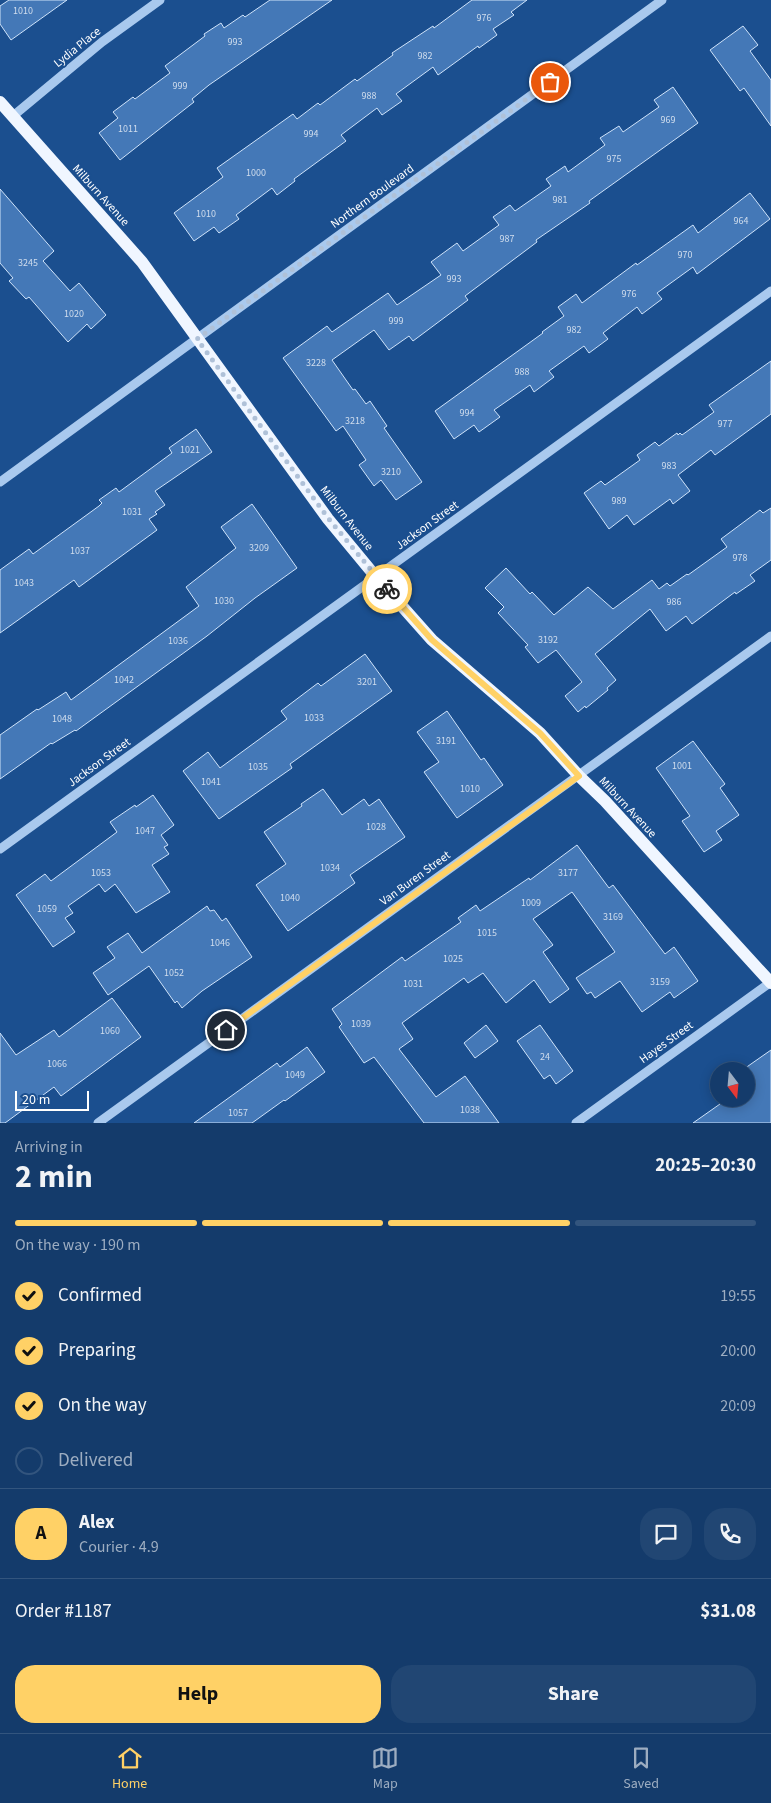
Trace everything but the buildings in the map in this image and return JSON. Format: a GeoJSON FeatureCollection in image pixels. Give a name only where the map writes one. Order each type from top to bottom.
{"type":"FeatureCollection","features":[{"type":"Feature","properties":{"kind":"main road","name":"Milburn Avenue"},"geometry":{"type":"LineString","coordinates":[[0,102],[142,262],[328,518],[376,577],[432,640],[540,733],[771,982]]}},
{"type":"Feature","properties":{"kind":"street","name":"Lydia Place"},"geometry":{"type":"LineString","coordinates":[[13,116],[102,42],[160,0]]}},
{"type":"Feature","properties":{"kind":"street","name":"Northern Boulevard"},"geometry":{"type":"LineString","coordinates":[[0,482],[662,0]]}},
{"type":"Feature","properties":{"kind":"street","name":"Jackson Street"},"geometry":{"type":"LineString","coordinates":[[0,849],[771,290]]}},
{"type":"Feature","properties":{"kind":"street","name":"Van Buren Street"},"geometry":{"type":"LineString","coordinates":[[98,1123],[771,636]]}},
{"type":"Feature","properties":{"kind":"street","name":"Hayes Street"},"geometry":{"type":"LineString","coordinates":[[576,1123],[771,982]]}},
{"type":"Feature","properties":{"kind":"way so far"},"geometry":{"type":"LineString","coordinates":[[387,589],[328,518],[197,339],[550,82]]}},
{"type":"Feature","properties":{"kind":"route"},"geometry":{"type":"LineString","coordinates":[[226,1030],[579,776],[540,733],[432,640],[387,589]]}}]}
